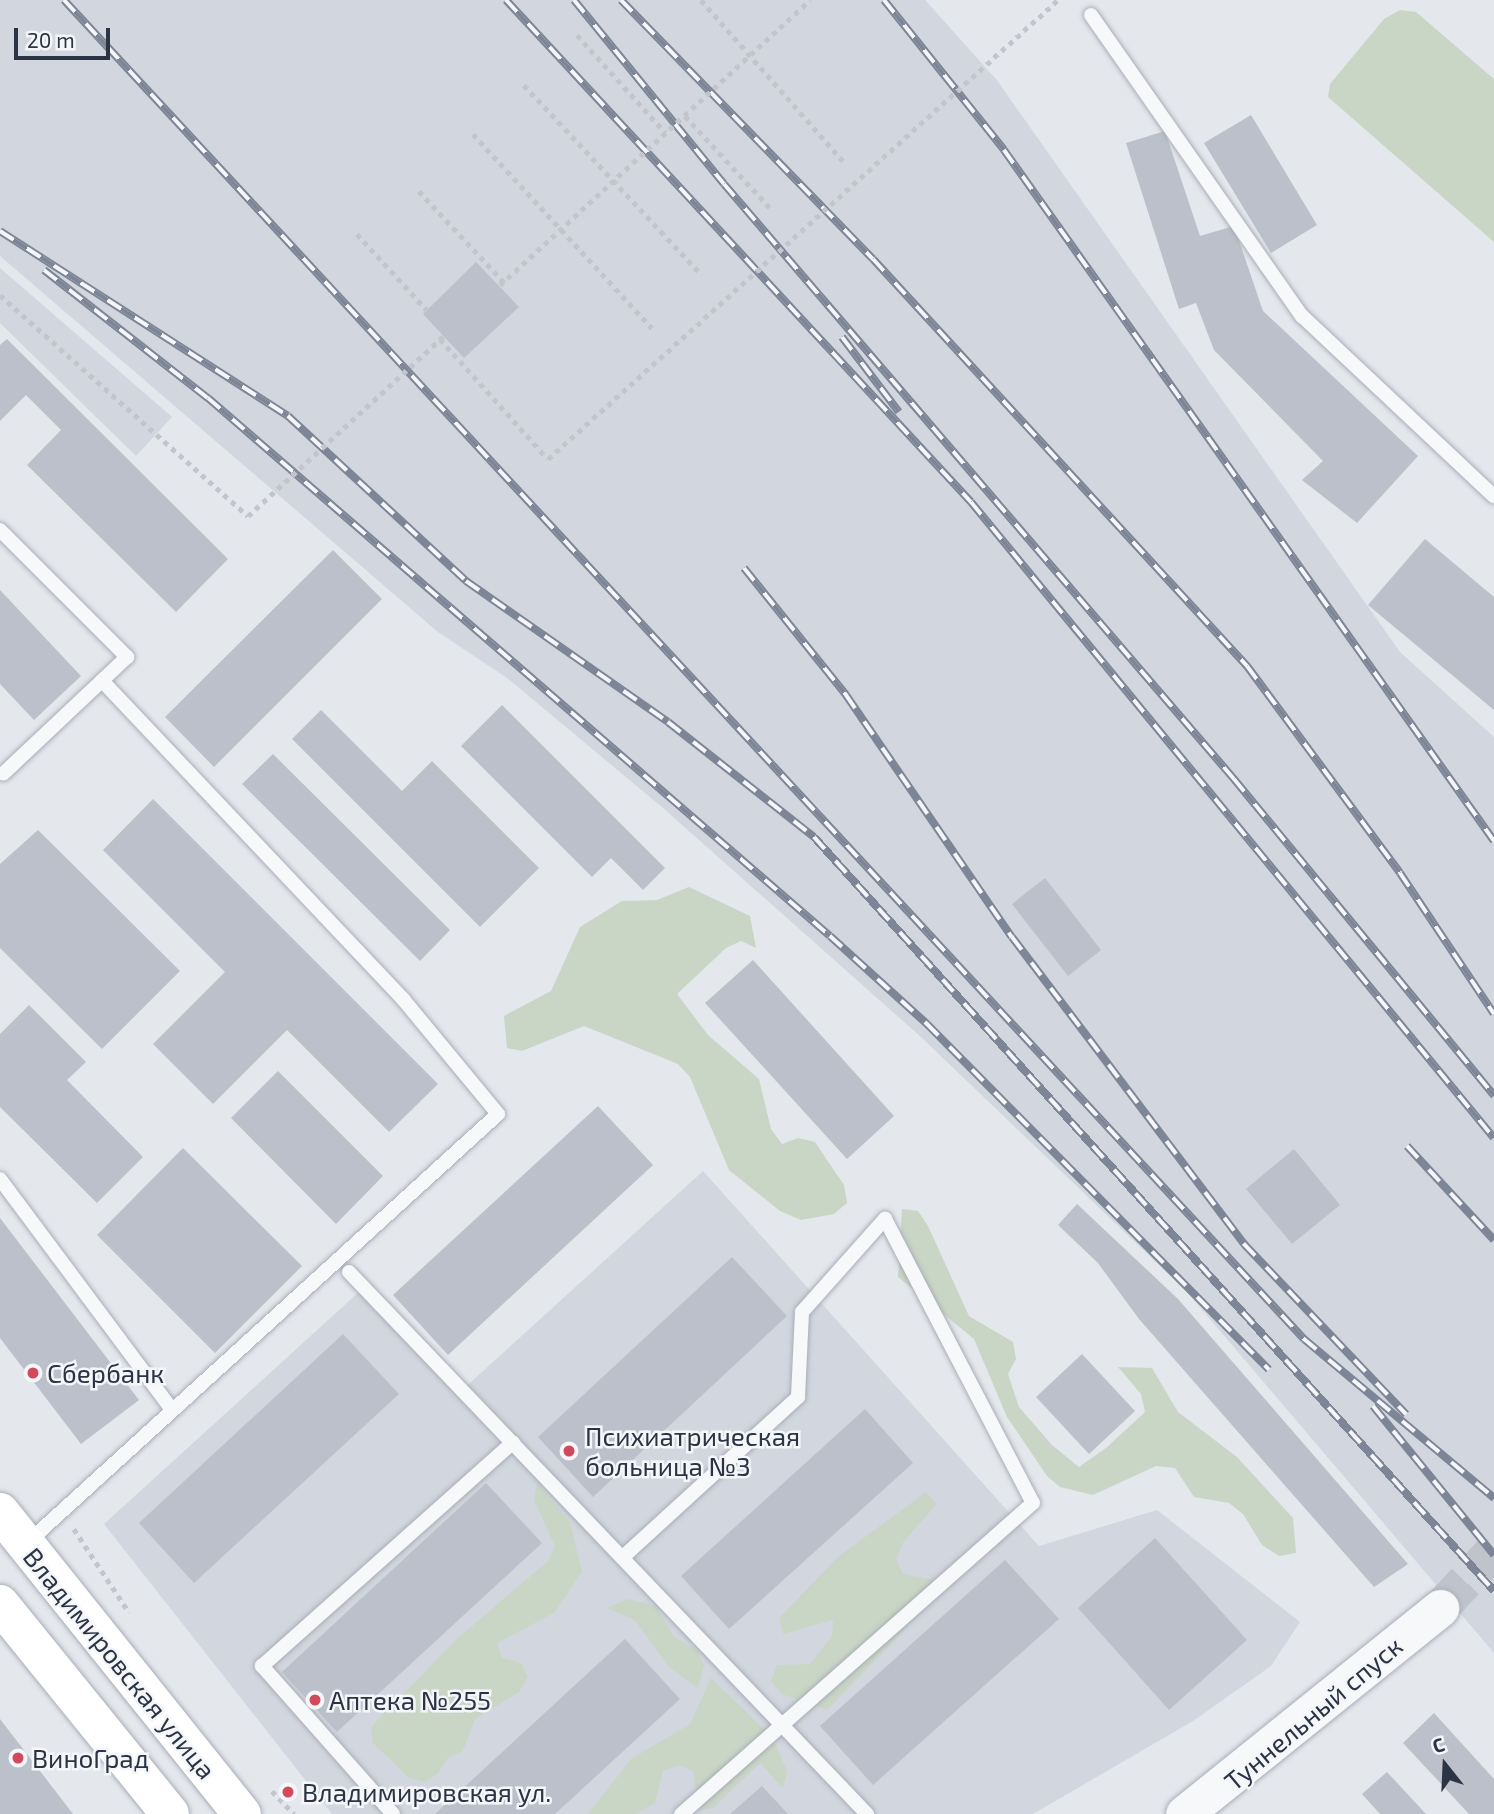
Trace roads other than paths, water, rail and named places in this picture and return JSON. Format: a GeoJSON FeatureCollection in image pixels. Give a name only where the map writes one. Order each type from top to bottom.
{"type":"FeatureCollection","features":[{"type":"Feature","properties":{"kind":"main road","name":"Владимировская улица"},"geometry":{"type":"LineString","coordinates":[[0,1512],[24,1546],[242,1814]]}},
{"type":"Feature","properties":{"kind":"main road"},"geometry":{"type":"LineString","coordinates":[[0,1604],[170,1814]]}},
{"type":"Feature","properties":{"kind":"street","name":"Туннельный спуск"},"geometry":{"type":"LineString","coordinates":[[1184,1814],[1440,1608]]}},
{"type":"Feature","properties":{"kind":"lane"},"geometry":{"type":"LineString","coordinates":[[1091,15],[1301,316],[1494,496]]}},
{"type":"Feature","properties":{"kind":"lane"},"geometry":{"type":"LineString","coordinates":[[0,530],[127,657],[4,774]]}},
{"type":"Feature","properties":{"kind":"lane"},"geometry":{"type":"LineString","coordinates":[[24,1546],[171,1408],[498,1114],[403,999],[102,681]]}},
{"type":"Feature","properties":{"kind":"lane"},"geometry":{"type":"LineString","coordinates":[[0,1179],[171,1408]]}},
{"type":"Feature","properties":{"kind":"lane"},"geometry":{"type":"LineString","coordinates":[[624,1556],[798,1396],[802,1312],[885,1219],[1032,1503],[681,1814]]}},
{"type":"Feature","properties":{"kind":"lane"},"geometry":{"type":"LineString","coordinates":[[349,1272],[624,1556],[867,1814]]}},
{"type":"Feature","properties":{"kind":"lane"},"geometry":{"type":"LineString","coordinates":[[393,1814],[262,1666],[513,1442]]}},
{"type":"Feature","properties":{"kind":"tunnel"},"geometry":{"type":"LineString","coordinates":[[1440,1608],[1494,1550]]}},
{"type":"Feature","properties":{"kind":"railway"},"geometry":{"type":"LineString","coordinates":[[64,0],[1304,1339],[1494,1498]]}},
{"type":"Feature","properties":{"kind":"railway"},"geometry":{"type":"LineString","coordinates":[[506,0],[971,502],[1494,1138]]}},
{"type":"Feature","properties":{"kind":"railway"},"geometry":{"type":"LineString","coordinates":[[574,0],[724,184],[1234,779],[1494,1096]]}},
{"type":"Feature","properties":{"kind":"railway"},"geometry":{"type":"LineString","coordinates":[[621,0],[873,259],[1247,666],[1400,873],[1494,1014]]}},
{"type":"Feature","properties":{"kind":"railway"},"geometry":{"type":"LineString","coordinates":[[884,0],[1004,150],[1494,841]]}},
{"type":"Feature","properties":{"kind":"railway"},"geometry":{"type":"LineString","coordinates":[[0,231],[288,416],[466,581],[668,722],[814,837],[1494,1591]]}},
{"type":"Feature","properties":{"kind":"railway"},"geometry":{"type":"LineString","coordinates":[[44,270],[208,398],[830,936],[927,1024],[1269,1369]]}},
{"type":"Feature","properties":{"kind":"railway"},"geometry":{"type":"LineString","coordinates":[[842,337],[899,412]]}},
{"type":"Feature","properties":{"kind":"railway"},"geometry":{"type":"LineString","coordinates":[[744,568],[846,695],[1012,937],[1244,1244],[1406,1414]]}},
{"type":"Feature","properties":{"kind":"railway"},"geometry":{"type":"LineString","coordinates":[[1407,1146],[1494,1240]]}},
{"type":"Feature","properties":{"kind":"railway"},"geometry":{"type":"LineString","coordinates":[[1373,1406],[1494,1555]]}},
{"type":"Feature","properties":{"kind":"place","name":"Сбербанк"},"geometry":{"type":"Point","coordinates":[33,1373]}},
{"type":"Feature","properties":{"kind":"place","name":"Психиатрическая больница №3"},"geometry":{"type":"Point","coordinates":[569,1451]}},
{"type":"Feature","properties":{"kind":"place","name":"Аптека №255"},"geometry":{"type":"Point","coordinates":[315,1700]}},
{"type":"Feature","properties":{"kind":"place","name":"ВиноГрад"},"geometry":{"type":"Point","coordinates":[18,1758]}},
{"type":"Feature","properties":{"kind":"place","name":"Владимировская ул."},"geometry":{"type":"Point","coordinates":[288,1792]}}]}
